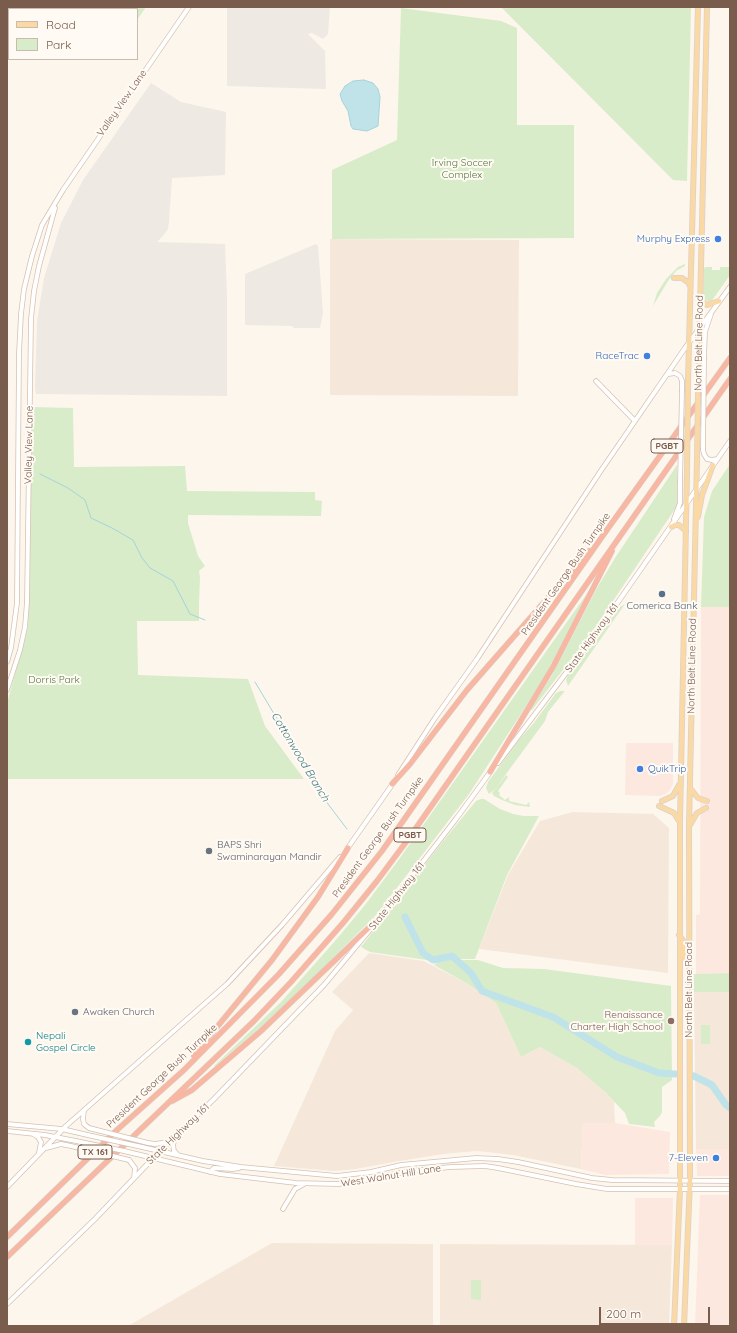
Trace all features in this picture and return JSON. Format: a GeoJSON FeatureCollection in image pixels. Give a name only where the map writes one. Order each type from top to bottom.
{"type":"FeatureCollection","features":[{"type":"Feature","properties":{"kind":"highway","name":"President George Bush Turnpike"},"geometry":{"type":"LineString","coordinates":[[7,1237],[118,1129],[184,1070],[297,954],[332,914],[365,873],[730,358]]}},
{"type":"Feature","properties":{"kind":"highway","name":"PGBT"},"geometry":{"type":"LineString","coordinates":[[166,1105],[273,1002],[326,944],[365,897],[421,820],[730,379]]}},
{"type":"Feature","properties":{"kind":"highway"},"geometry":{"type":"LineString","coordinates":[[392,784],[410,764],[467,690],[604,534]]}},
{"type":"Feature","properties":{"kind":"highway"},"geometry":{"type":"LineString","coordinates":[[490,772],[553,667],[594,589],[619,536]]}},
{"type":"Feature","properties":{"kind":"highway"},"geometry":{"type":"LineString","coordinates":[[184,1070],[208,1038],[272,960],[318,897],[348,848]]}},
{"type":"Feature","properties":{"kind":"highway"},"geometry":{"type":"LineString","coordinates":[[166,1105],[192,1090],[260,1031],[379,918]]}},
{"type":"Feature","properties":{"kind":"highway","name":"TX 161"},"geometry":{"type":"LineString","coordinates":[[7,1257],[166,1105]]}},
{"type":"Feature","properties":{"kind":"main road","name":"Valley View Lane"},"geometry":{"type":"LineString","coordinates":[[7,662],[11,648],[18,603],[21,314],[28,268],[42,225],[57,200],[189,7]]}},
{"type":"Feature","properties":{"kind":"main road","name":"North Belt Line Road"},"geometry":{"type":"LineString","coordinates":[[674,1326],[680,1189],[679,935],[686,473],[698,7]]}},
{"type":"Feature","properties":{"kind":"main road","name":"North Belt Line Road"},"geometry":{"type":"LineString","coordinates":[[684,1326],[690,1180],[689,826],[697,459],[698,330],[707,7]]}},
{"type":"Feature","properties":{"kind":"main road","name":"Valley View Lane"},"geometry":{"type":"LineString","coordinates":[[7,690],[20,650],[28,602],[30,319],[39,266],[57,200]]}},
{"type":"Feature","properties":{"kind":"main road"},"geometry":{"type":"LineString","coordinates":[[674,278],[679,277],[685,279],[691,287]]}},
{"type":"Feature","properties":{"kind":"main road"},"geometry":{"type":"LineString","coordinates":[[7,1187],[46,1148],[62,1129],[196,1012],[237,973],[348,848],[435,718],[477,659],[555,538],[698,330],[730,287]]}},
{"type":"Feature","properties":{"kind":"main road"},"geometry":{"type":"LineString","coordinates":[[699,300],[707,305],[719,302]]}},
{"type":"Feature","properties":{"kind":"main road"},"geometry":{"type":"LineString","coordinates":[[712,312],[705,332],[703,450],[707,459],[712,460],[718,458]]}},
{"type":"Feature","properties":{"kind":"main road"},"geometry":{"type":"LineString","coordinates":[[667,375],[675,373],[680,376],[682,381],[680,504],[672,525],[679,525],[686,531]]}},
{"type":"Feature","properties":{"kind":"main road"},"geometry":{"type":"LineString","coordinates":[[596,381],[635,421]]}},
{"type":"Feature","properties":{"kind":"main road","name":"State Highway 161"},"geometry":{"type":"LineString","coordinates":[[7,1304],[95,1219],[160,1150],[214,1099],[324,985],[358,945],[456,819],[600,628],[730,441]]}},
{"type":"Feature","properties":{"kind":"main road"},"geometry":{"type":"LineString","coordinates":[[695,528],[702,495],[713,465]]}},
{"type":"Feature","properties":{"kind":"main road"},"geometry":{"type":"LineString","coordinates":[[684,604],[694,604]]}},
{"type":"Feature","properties":{"kind":"main road"},"geometry":{"type":"LineString","coordinates":[[662,801],[672,796],[679,785],[681,777]]}},
{"type":"Feature","properties":{"kind":"main road"},"geometry":{"type":"LineString","coordinates":[[690,787],[696,797],[707,801]]}},
{"type":"Feature","properties":{"kind":"main road"},"geometry":{"type":"LineString","coordinates":[[659,806],[674,813],[680,823]]}},
{"type":"Feature","properties":{"kind":"main road"},"geometry":{"type":"LineString","coordinates":[[689,826],[697,813],[706,808]]}},
{"type":"Feature","properties":{"kind":"main road"},"geometry":{"type":"LineString","coordinates":[[679,935],[684,942],[685,963],[689,964]]}},
{"type":"Feature","properties":{"kind":"main road"},"geometry":{"type":"LineString","coordinates":[[679,1089],[689,1089]]}},
{"type":"Feature","properties":{"kind":"main road"},"geometry":{"type":"LineString","coordinates":[[84,1109],[82,1119],[84,1124],[89,1128],[155,1144],[170,1141]]}},
{"type":"Feature","properties":{"kind":"main road","name":"West Walnut Hill Lane"},"geometry":{"type":"LineString","coordinates":[[7,1124],[62,1129],[178,1155],[241,1167],[337,1176],[371,1172],[401,1165],[456,1159],[488,1158],[518,1162],[592,1178],[612,1180],[730,1181]]}},
{"type":"Feature","properties":{"kind":"main road","name":"West Walnut Hill Lane"},"geometry":{"type":"LineString","coordinates":[[7,1131],[55,1136],[210,1172],[307,1183],[338,1184],[357,1182],[410,1171],[451,1167],[485,1166],[592,1187],[614,1189],[730,1189]]}},
{"type":"Feature","properties":{"kind":"main road"},"geometry":{"type":"LineString","coordinates":[[33,1134],[38,1137],[41,1142],[39,1155]]}},
{"type":"Feature","properties":{"kind":"main road"},"geometry":{"type":"LineString","coordinates":[[175,1136],[173,1145],[174,1151],[178,1155]]}},
{"type":"Feature","properties":{"kind":"main road"},"geometry":{"type":"LineString","coordinates":[[46,1148],[60,1144],[129,1160],[135,1168],[134,1178]]}},
{"type":"Feature","properties":{"kind":"main road"},"geometry":{"type":"LineString","coordinates":[[210,1172],[214,1168],[233,1169],[241,1167]]}},
{"type":"Feature","properties":{"kind":"main road"},"geometry":{"type":"LineString","coordinates":[[283,1209],[295,1189],[307,1183]]}},
{"type":"Feature","properties":{"kind":"main road"},"geometry":{"type":"LineString","coordinates":[[676,1284],[686,1284]]}},
{"type":"Feature","properties":{"kind":"shaded area"},"geometry":{"type":"Polygon","coordinates":[[[227,7],[330,7],[328,34],[323,39],[312,33],[308,34],[325,51],[326,89],[227,86],[227,7]]]}},
{"type":"Feature","properties":{"kind":"shaded area"},"geometry":{"type":"Polygon","coordinates":[[[151,83],[181,102],[226,112],[225,175],[172,178],[168,229],[157,242],[225,244],[227,295],[227,396],[36,394],[37,321],[44,278],[61,223],[83,180],[151,83]]]}},
{"type":"Feature","properties":{"kind":"shaded area"},"geometry":{"type":"Polygon","coordinates":[[[330,239],[519,240],[518,396],[330,395],[330,239]]]}},
{"type":"Feature","properties":{"kind":"shaded area"},"geometry":{"type":"Polygon","coordinates":[[[316,244],[318,246],[323,313],[320,328],[245,325],[245,274],[316,244]]]}},
{"type":"Feature","properties":{"kind":"shaded area"},"geometry":{"type":"Polygon","coordinates":[[[701,607],[730,607],[730,973],[696,974],[696,915],[700,914],[701,607]]]}},
{"type":"Feature","properties":{"kind":"shaded area"},"geometry":{"type":"Polygon","coordinates":[[[626,743],[673,743],[673,784],[666,794],[660,796],[625,795],[626,743]]]}},
{"type":"Feature","properties":{"kind":"shaded area"},"geometry":{"type":"Polygon","coordinates":[[[573,812],[653,814],[669,828],[668,973],[479,949],[508,875],[540,821],[573,812]]]}},
{"type":"Feature","properties":{"kind":"shaded area"},"geometry":{"type":"Polygon","coordinates":[[[369,953],[424,961],[468,984],[496,1003],[521,1057],[540,1047],[577,1068],[605,1092],[614,1102],[615,1123],[583,1123],[581,1169],[513,1155],[477,1151],[444,1154],[356,1169],[334,1171],[274,1166],[335,1031],[353,1010],[332,992],[369,953]]]}},
{"type":"Feature","properties":{"kind":"shaded area"},"geometry":{"type":"Polygon","coordinates":[[[694,992],[730,992],[730,1149],[696,1149],[694,992]]]}},
{"type":"Feature","properties":{"kind":"shaded area"},"geometry":{"type":"Polygon","coordinates":[[[583,1123],[615,1123],[670,1132],[669,1174],[605,1175],[581,1169],[583,1123]]]}},
{"type":"Feature","properties":{"kind":"shaded area"},"geometry":{"type":"Polygon","coordinates":[[[696,1149],[730,1149],[730,1176],[697,1176],[696,1149]]]}},
{"type":"Feature","properties":{"kind":"shaded area"},"geometry":{"type":"Polygon","coordinates":[[[700,1195],[730,1195],[730,1326],[695,1326],[700,1195]]]}},
{"type":"Feature","properties":{"kind":"shaded area"},"geometry":{"type":"Polygon","coordinates":[[[635,1198],[673,1198],[672,1245],[635,1245],[635,1198]]]}},
{"type":"Feature","properties":{"kind":"shaded area"},"geometry":{"type":"Polygon","coordinates":[[[272,1243],[433,1244],[433,1326],[128,1326],[272,1243]]]}},
{"type":"Feature","properties":{"kind":"shaded area"},"geometry":{"type":"Polygon","coordinates":[[[440,1244],[672,1245],[669,1326],[440,1326],[440,1244]]]}},
{"type":"Feature","properties":{"kind":"green space"},"geometry":{"type":"Polygon","coordinates":[[[25,7],[146,7],[138,19],[138,8],[25,7]]]}},
{"type":"Feature","properties":{"kind":"green space"},"geometry":{"type":"Polygon","coordinates":[[[501,7],[691,7],[687,181],[673,180],[501,7]]]}},
{"type":"Feature","properties":{"kind":"green space","name":"Irving Soccer Complex"},"geometry":{"type":"Polygon","coordinates":[[[401,8],[501,21],[517,28],[517,125],[574,125],[574,238],[332,239],[332,170],[397,140],[401,8]]]}},
{"type":"Feature","properties":{"kind":"green space"},"geometry":{"type":"Polygon","coordinates":[[[685,264],[685,266],[676,271],[668,281],[653,306],[657,293],[666,279],[678,267],[685,264]]]}},
{"type":"Feature","properties":{"kind":"green space"},"geometry":{"type":"Polygon","coordinates":[[[712,267],[712,270],[720,270],[720,267],[730,267],[730,275],[711,302],[704,300],[703,296],[704,268],[712,267]]]}},
{"type":"Feature","properties":{"kind":"green space","name":"Dorris Park"},"geometry":{"type":"Polygon","coordinates":[[[32,407],[73,408],[74,467],[185,466],[187,491],[315,492],[315,500],[322,501],[321,516],[188,515],[188,523],[198,556],[205,566],[199,571],[199,621],[137,621],[138,675],[248,679],[265,726],[304,779],[7,779],[7,703],[28,627],[32,407]]]}},
{"type":"Feature","properties":{"kind":"green space"},"geometry":{"type":"Polygon","coordinates":[[[730,464],[730,607],[701,607],[704,517],[712,491],[730,464]]]}},
{"type":"Feature","properties":{"kind":"green space"},"geometry":{"type":"Polygon","coordinates":[[[677,465],[677,507],[592,632],[532,710],[530,709],[551,677],[597,588],[615,558],[677,465]]]}},
{"type":"Feature","properties":{"kind":"green space"},"geometry":{"type":"Polygon","coordinates":[[[591,588],[543,680],[469,794],[376,915],[260,1028],[214,1067],[281,1002],[365,905],[591,588]]]}},
{"type":"Feature","properties":{"kind":"green space"},"geometry":{"type":"Polygon","coordinates":[[[625,604],[568,686],[566,680],[569,673],[620,607],[625,604]]]}},
{"type":"Feature","properties":{"kind":"green space"},"geometry":{"type":"Polygon","coordinates":[[[560,691],[564,692],[548,712],[545,721],[495,789],[489,794],[486,788],[488,782],[518,741],[533,724],[556,693],[560,691]]]}},
{"type":"Feature","properties":{"kind":"green space"},"geometry":{"type":"Polygon","coordinates":[[[506,775],[508,777],[498,791],[500,793],[499,795],[505,800],[509,797],[509,801],[526,805],[529,802],[530,807],[515,805],[494,796],[492,793],[506,775]]]}},
{"type":"Feature","properties":{"kind":"green space"},"geometry":{"type":"Polygon","coordinates":[[[484,799],[500,809],[513,814],[539,816],[507,875],[475,959],[441,959],[434,961],[370,952],[361,947],[440,845],[476,801],[484,799]]]}},
{"type":"Feature","properties":{"kind":"green space"},"geometry":{"type":"Polygon","coordinates":[[[440,960],[478,960],[503,968],[544,969],[671,986],[672,1080],[662,1087],[662,1112],[654,1122],[655,1127],[629,1124],[625,1113],[605,1092],[577,1068],[540,1047],[521,1057],[496,1003],[468,984],[434,965],[440,960]]]}},
{"type":"Feature","properties":{"kind":"green space"},"geometry":{"type":"Polygon","coordinates":[[[730,973],[730,992],[694,992],[693,974],[730,973]]]}},
{"type":"Feature","properties":{"kind":"green space"},"geometry":{"type":"Polygon","coordinates":[[[701,1025],[710,1025],[710,1044],[701,1044],[701,1025]]]}},
{"type":"Feature","properties":{"kind":"green space"},"geometry":{"type":"Polygon","coordinates":[[[471,1280],[481,1280],[481,1300],[471,1299],[471,1280]]]}},
{"type":"Feature","properties":{"kind":"water"},"geometry":{"type":"Polygon","coordinates":[[[364,80],[373,83],[378,89],[380,97],[378,126],[367,131],[353,129],[348,111],[340,94],[345,86],[353,81],[364,80]]]}},
{"type":"Feature","properties":{"kind":"waterway","name":"Cottonwood Branch"},"geometry":{"type":"LineString","coordinates":[[40,474],[68,488],[85,500],[91,518],[133,540],[142,558],[150,568],[173,581],[190,614],[205,620]]}},
{"type":"Feature","properties":{"kind":"waterway","name":"Cottonwood Branch"},"geometry":{"type":"LineString","coordinates":[[255,682],[328,804],[347,829]]}},
{"type":"Feature","properties":{"kind":"waterway","name":"Cottonwood Branch"},"geometry":{"type":"LineString","coordinates":[[405,917],[423,953],[433,960],[452,956],[471,973],[482,991],[553,1017],[617,1057],[659,1073],[675,1074]]}},
{"type":"Feature","properties":{"kind":"waterway","name":"Cottonwood Branch"},"geometry":{"type":"LineString","coordinates":[[694,1076],[712,1085],[726,1105],[730,1108]]}},
{"type":"Feature","properties":{"kind":"place","name":"Murphy Express"},"geometry":{"type":"Point","coordinates":[718,239]}},
{"type":"Feature","properties":{"kind":"place","name":"RaceTrac"},"geometry":{"type":"Point","coordinates":[647,356]}},
{"type":"Feature","properties":{"kind":"place","name":"Comerica Bank"},"geometry":{"type":"Point","coordinates":[662,594]}},
{"type":"Feature","properties":{"kind":"place","name":"QuikTrip"},"geometry":{"type":"Point","coordinates":[640,769]}},
{"type":"Feature","properties":{"kind":"place","name":"BAPS Shri Swaminarayan Mandir"},"geometry":{"type":"Point","coordinates":[209,851]}},
{"type":"Feature","properties":{"kind":"place","name":"Awaken Church"},"geometry":{"type":"Point","coordinates":[75,1012]}},
{"type":"Feature","properties":{"kind":"place","name":"Renaissance Charter High School"},"geometry":{"type":"Point","coordinates":[671,1021]}},
{"type":"Feature","properties":{"kind":"place","name":"Nepali Gospel Circle"},"geometry":{"type":"Point","coordinates":[28,1042]}},
{"type":"Feature","properties":{"kind":"place","name":"7-Eleven"},"geometry":{"type":"Point","coordinates":[716,1158]}}]}
